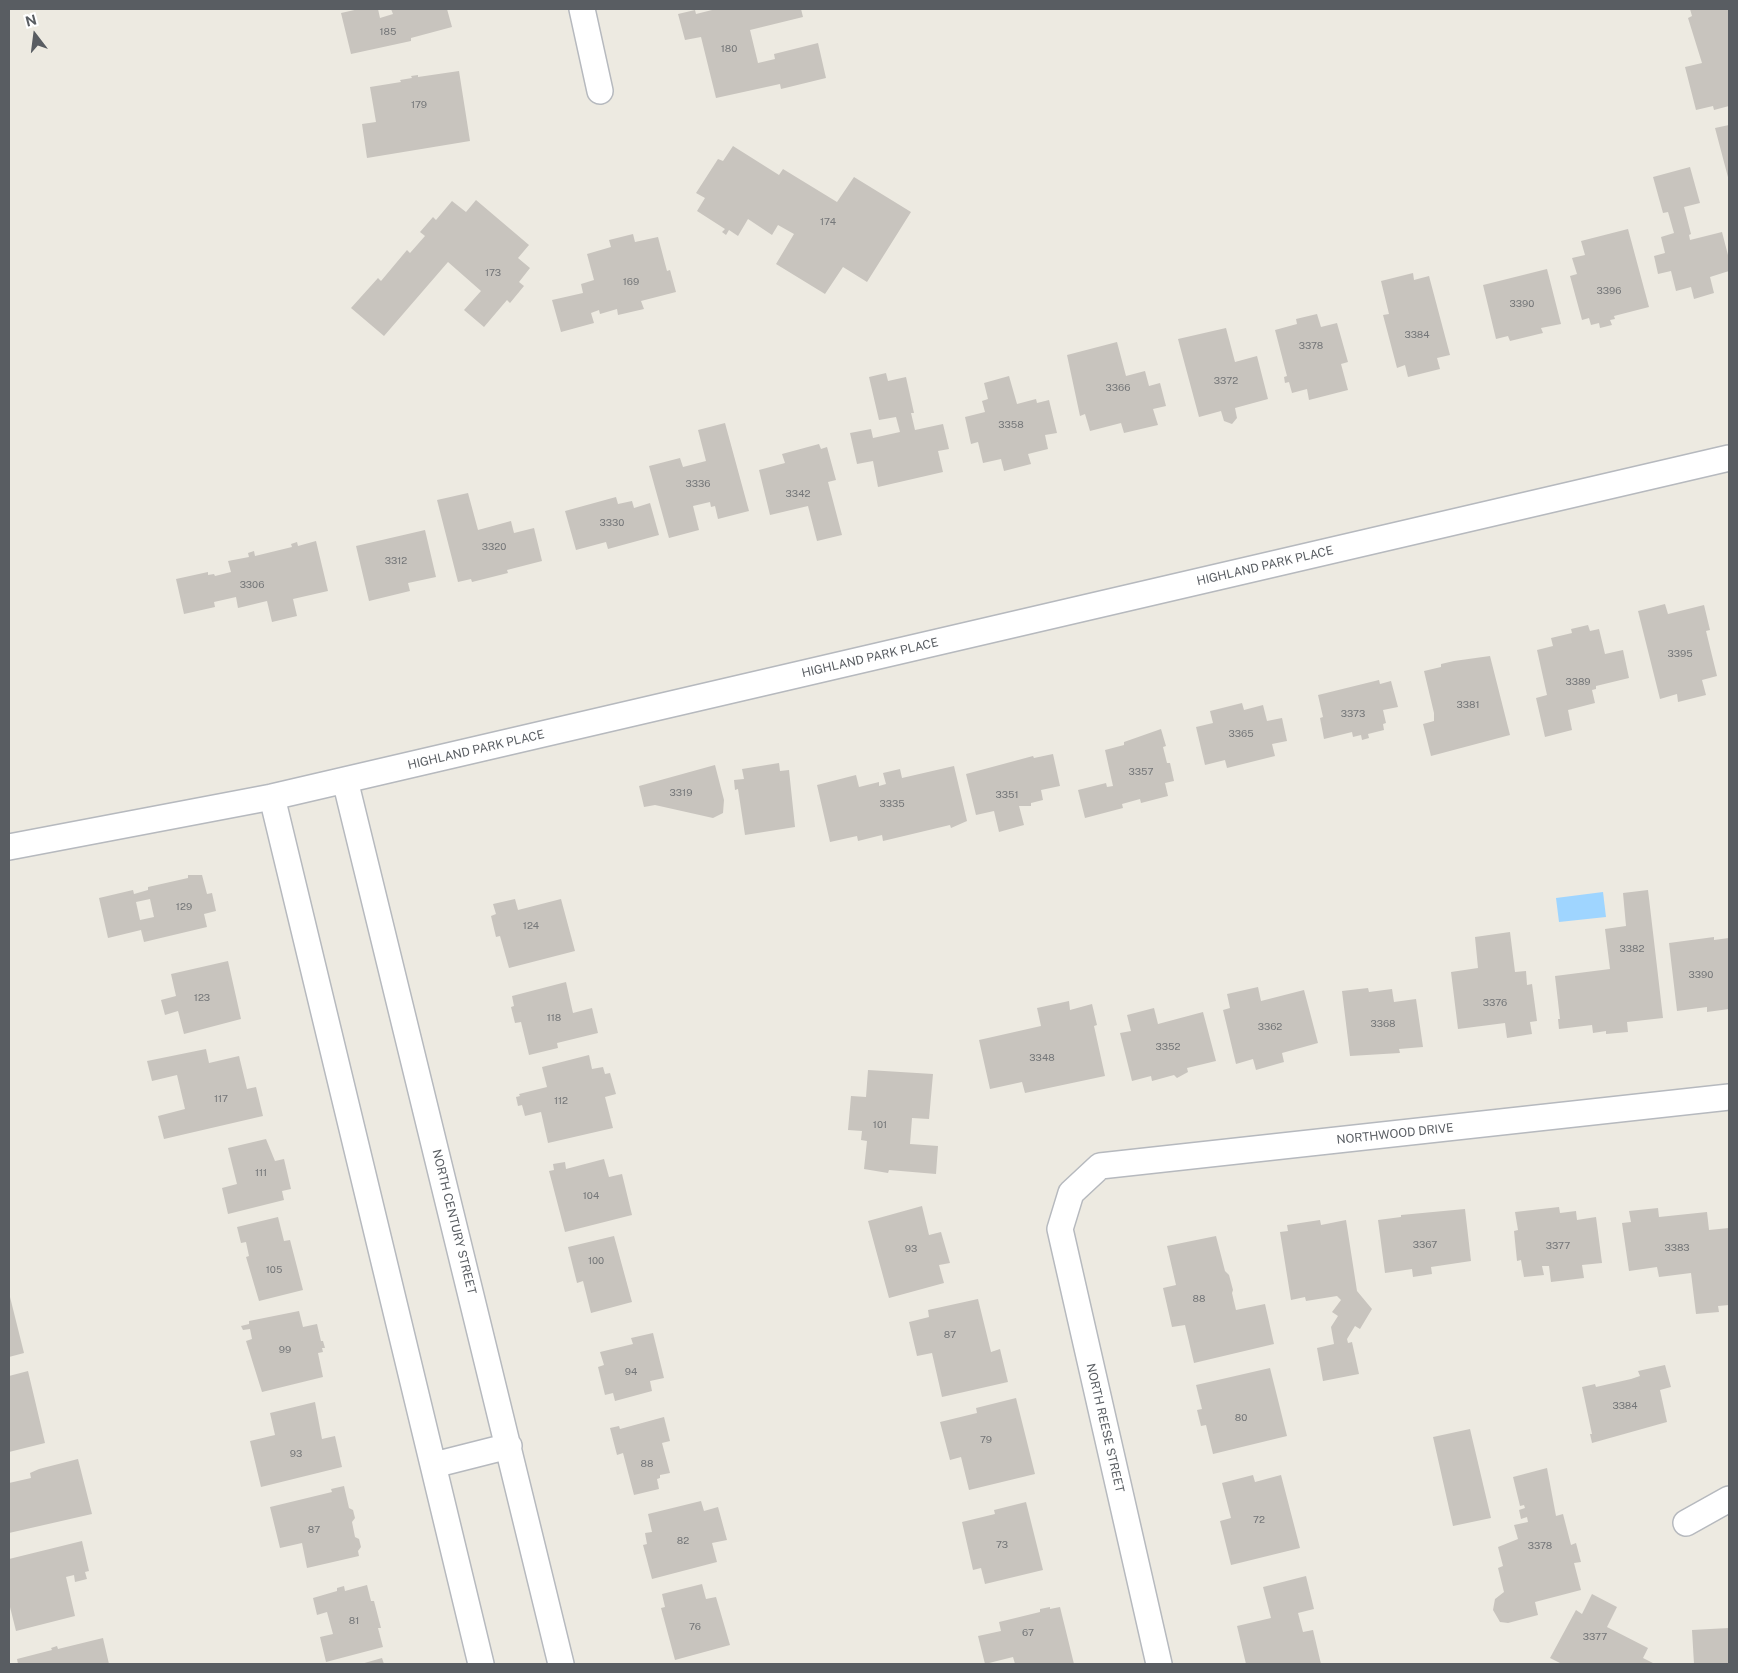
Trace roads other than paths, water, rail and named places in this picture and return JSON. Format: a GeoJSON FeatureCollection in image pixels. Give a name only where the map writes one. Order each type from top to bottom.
{"type":"FeatureCollection","features":[{"type":"Feature","properties":{"kind":"street"},"geometry":{"type":"LineString","coordinates":[[582,9],[600,91]]}},
{"type":"Feature","properties":{"kind":"street","name":"HIGHLAND PARK PLACE"},"geometry":{"type":"LineString","coordinates":[[9,848],[272,797],[1729,458]]}},
{"type":"Feature","properties":{"kind":"street","name":"NORTH CENTURY STREET"},"geometry":{"type":"LineString","coordinates":[[345,780],[561,1664]]}},
{"type":"Feature","properties":{"kind":"street"},"geometry":{"type":"LineString","coordinates":[[272,797],[481,1664]]}},
{"type":"Feature","properties":{"kind":"street","name":"NORTHWOOD DRIVE"},"geometry":{"type":"LineString","coordinates":[[1071,1193],[1100,1166],[1729,1097]]}},
{"type":"Feature","properties":{"kind":"street","name":"NORTH REESE STREET"},"geometry":{"type":"LineString","coordinates":[[1071,1193],[1060,1229],[1159,1664]]}},
{"type":"Feature","properties":{"kind":"street"},"geometry":{"type":"LineString","coordinates":[[434,1465],[509,1446]]}},
{"type":"Feature","properties":{"kind":"street"},"geometry":{"type":"LineString","coordinates":[[1686,1523],[1729,1499]]}},
{"type":"Feature","properties":{"kind":"water"},"geometry":{"type":"Polygon","coordinates":[[[1603,892],[1606,917],[1559,922],[1556,898],[1603,892]]]}}]}
